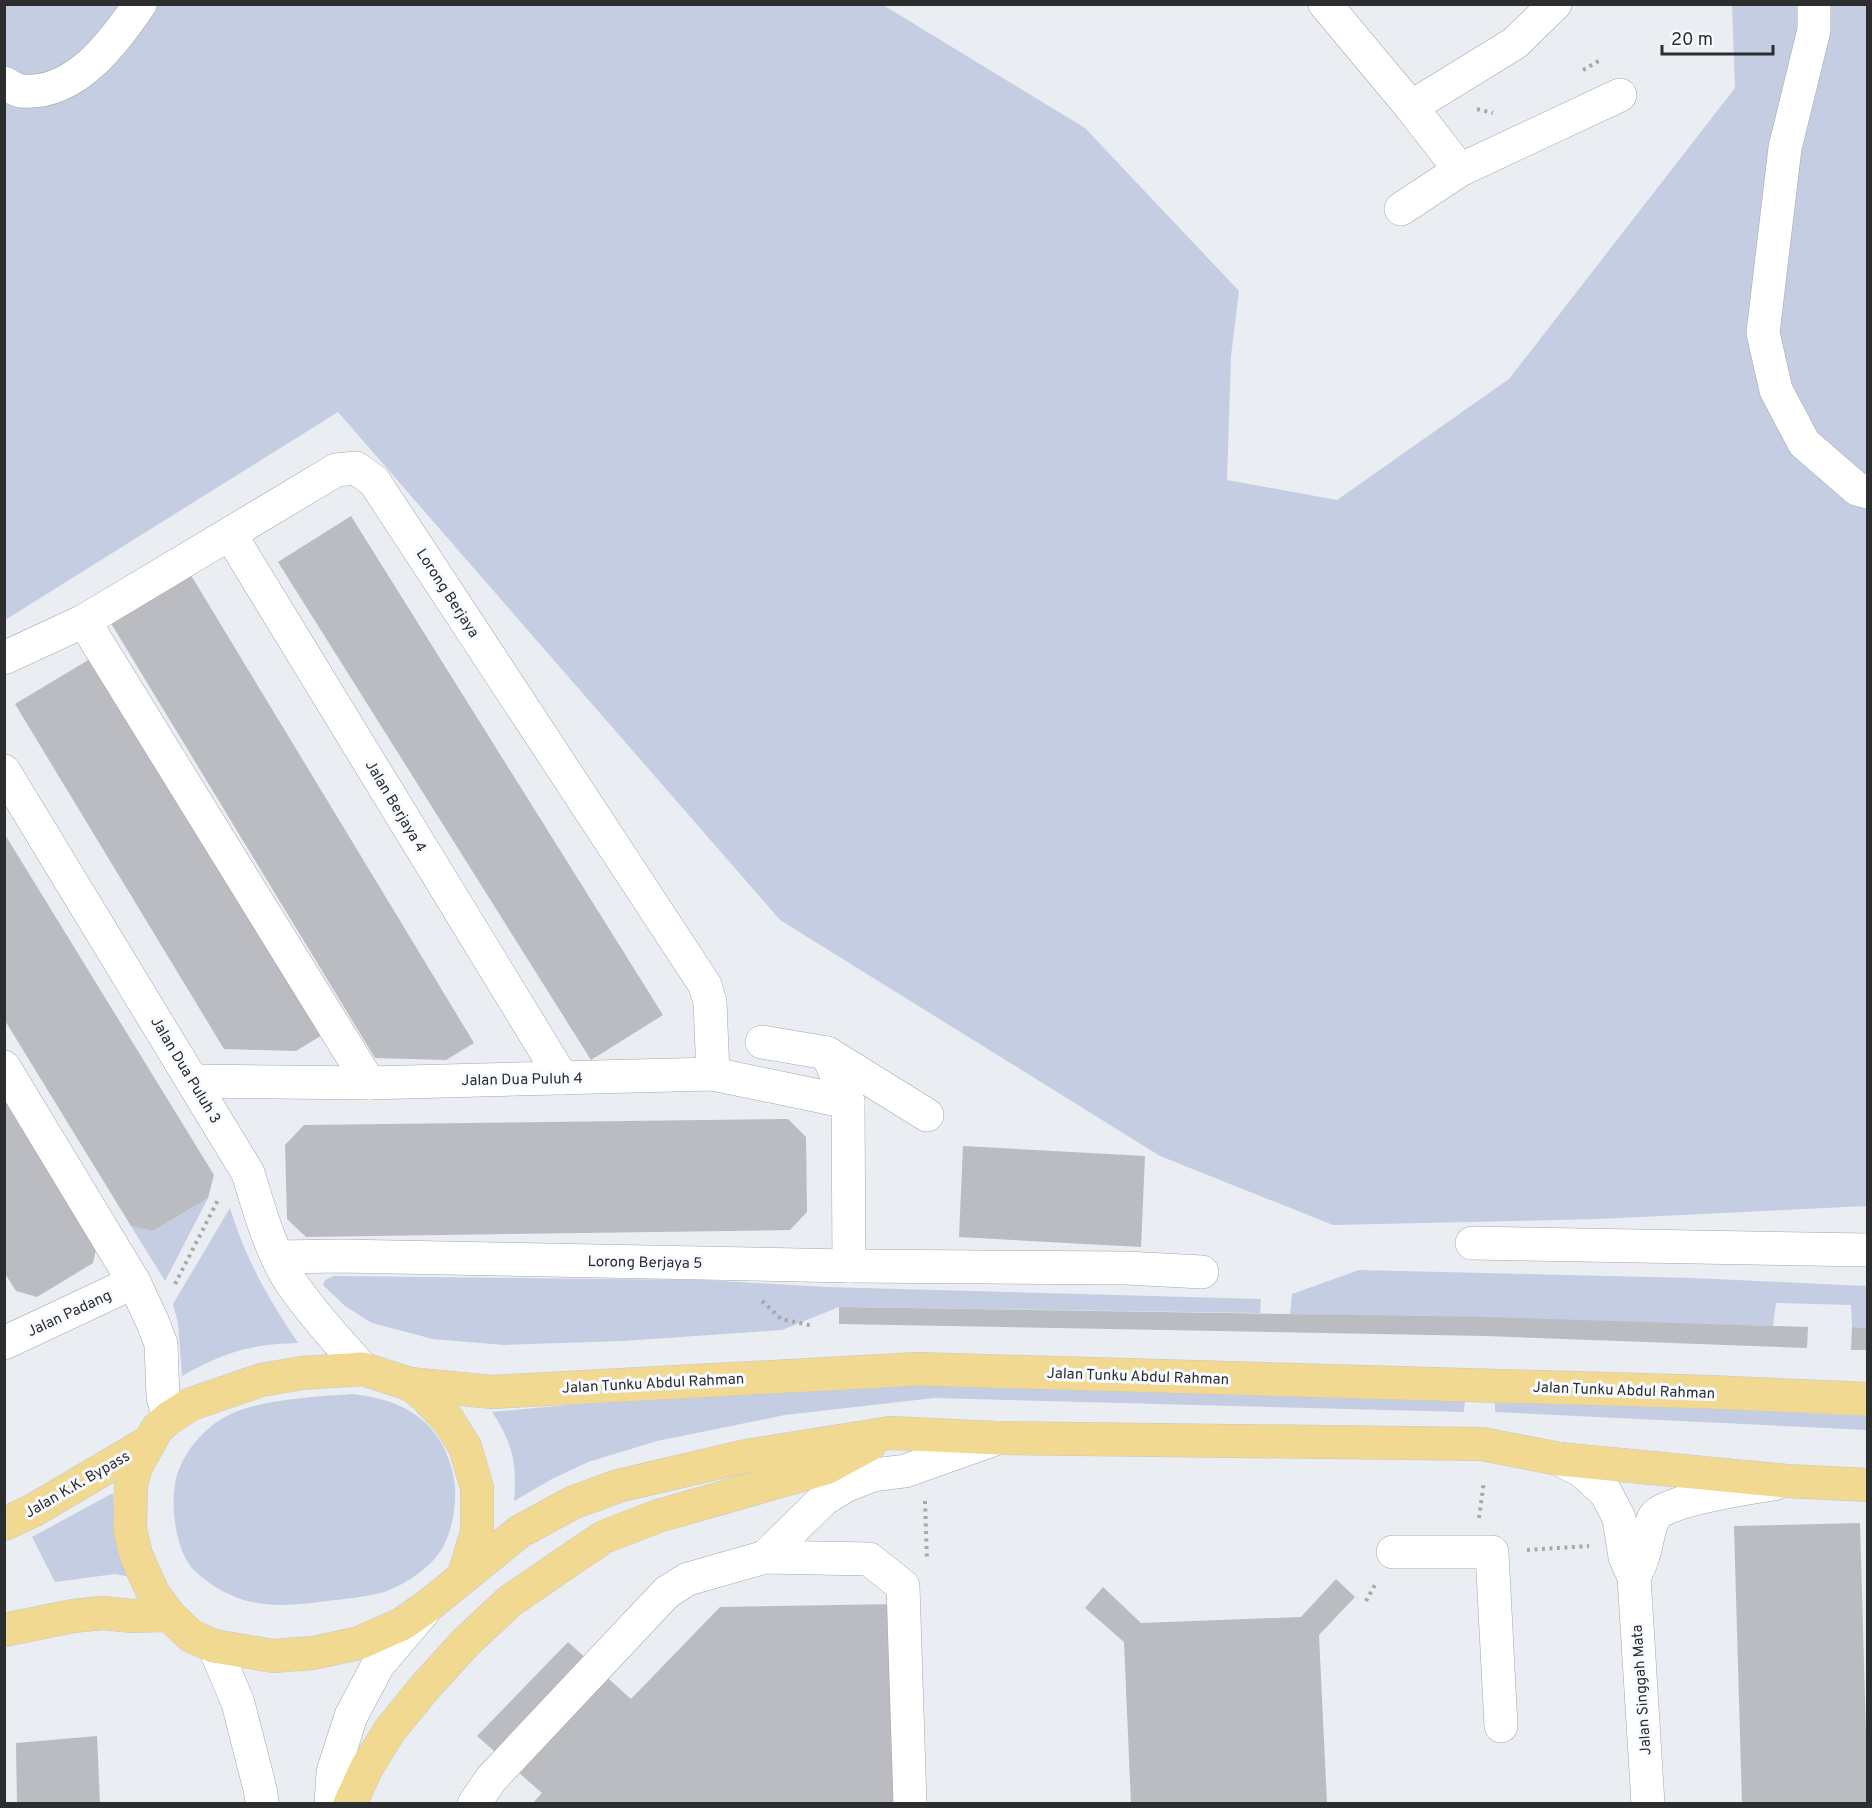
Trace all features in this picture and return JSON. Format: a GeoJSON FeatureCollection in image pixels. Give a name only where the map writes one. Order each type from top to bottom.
{"type":"FeatureCollection","features":[{"type":"Feature","properties":{"kind":"main road"},"geometry":{"type":"LineString","coordinates":[[363,1369],[410,1384],[448,1420],[465,1447],[477,1488],[477,1532],[464,1575]]}},
{"type":"Feature","properties":{"kind":"main road","name":"Jalan K.K. Bypass"},"geometry":{"type":"LineString","coordinates":[[4,1524],[34,1510],[159,1430],[191,1404],[261,1380],[302,1373],[363,1369]]}},
{"type":"Feature","properties":{"kind":"main road","name":"Jalan Tunku Abdul Rahman"},"geometry":{"type":"LineString","coordinates":[[410,1384],[492,1392],[918,1369],[1710,1392],[1868,1399]]}},
{"type":"Feature","properties":{"kind":"main road"},"geometry":{"type":"LineString","coordinates":[[159,1430],[136,1466],[131,1485],[130,1529],[136,1555],[153,1593],[169,1615],[191,1635],[214,1646],[273,1656],[314,1653],[359,1642],[402,1624],[519,1532],[572,1503],[618,1486],[746,1456],[890,1433],[998,1438],[1482,1444],[1559,1459],[1787,1481],[1868,1485]]}},
{"type":"Feature","properties":{"kind":"main road"},"geometry":{"type":"LineString","coordinates":[[350,1803],[367,1767],[390,1730],[425,1687],[466,1642],[510,1601],[558,1568],[604,1537],[658,1516],[826,1468],[890,1433]]}},
{"type":"Feature","properties":{"kind":"main road"},"geometry":{"type":"LineString","coordinates":[[4,1630],[31,1623],[103,1613],[132,1616],[169,1615]]}},
{"type":"Feature","properties":{"kind":"street"},"geometry":{"type":"LineString","coordinates":[[4,83],[19,91],[50,89],[89,67],[118,36],[140,4]]}},
{"type":"Feature","properties":{"kind":"street"},"geometry":{"type":"LineString","coordinates":[[1325,4],[1423,100],[1460,170]]}},
{"type":"Feature","properties":{"kind":"street"},"geometry":{"type":"LineString","coordinates":[[1423,100],[1515,43],[1555,4]]}},
{"type":"Feature","properties":{"kind":"street"},"geometry":{"type":"LineString","coordinates":[[1814,4],[1814,30],[1785,148],[1763,333],[1776,390],[1804,443],[1857,489],[1868,492]]}},
{"type":"Feature","properties":{"kind":"street"},"geometry":{"type":"LineString","coordinates":[[1401,209],[1460,170],[1620,95]]}},
{"type":"Feature","properties":{"kind":"street","name":"Lorong Berjaya"},"geometry":{"type":"LineString","coordinates":[[4,658],[84,621],[336,470],[356,468],[374,481],[705,985],[711,1002],[713,1074]]}},
{"type":"Feature","properties":{"kind":"street","name":"Jalan Berjaya 4"},"geometry":{"type":"LineString","coordinates":[[230,534],[562,1078]]}},
{"type":"Feature","properties":{"kind":"street"},"geometry":{"type":"LineString","coordinates":[[84,621],[369,1083]]}},
{"type":"Feature","properties":{"kind":"street","name":"Jalan Dua Puluh 3"},"geometry":{"type":"LineString","coordinates":[[4,771],[248,1173],[263,1222],[291,1283],[335,1339],[363,1369]]}},
{"type":"Feature","properties":{"kind":"street"},"geometry":{"type":"LineString","coordinates":[[762,1042],[827,1053],[927,1115]]}},
{"type":"Feature","properties":{"kind":"street"},"geometry":{"type":"LineString","coordinates":[[827,1053],[848,1102],[849,1266]]}},
{"type":"Feature","properties":{"kind":"street"},"geometry":{"type":"LineString","coordinates":[[4,1067],[134,1282],[160,1344],[164,1397],[159,1430]]}},
{"type":"Feature","properties":{"kind":"street","name":"Jalan Dua Puluh 4"},"geometry":{"type":"LineString","coordinates":[[194,1081],[369,1083],[713,1074],[848,1102]]}},
{"type":"Feature","properties":{"kind":"street"},"geometry":{"type":"LineString","coordinates":[[1472,1243],[1868,1250]]}},
{"type":"Feature","properties":{"kind":"street","name":"Lorong Berjaya 5"},"geometry":{"type":"LineString","coordinates":[[278,1257],[1126,1268],[1202,1272]]}},
{"type":"Feature","properties":{"kind":"street","name":"Jalan Padang"},"geometry":{"type":"LineString","coordinates":[[4,1343],[134,1282]]}},
{"type":"Feature","properties":{"kind":"street"},"geometry":{"type":"LineString","coordinates":[[765,1557],[824,1499],[844,1486],[873,1475],[905,1471],[998,1438]]}},
{"type":"Feature","properties":{"kind":"street","name":"Jalan Singgah Mata"},"geometry":{"type":"LineString","coordinates":[[1559,1459],[1582,1471],[1606,1493],[1619,1518],[1625,1557],[1634,1577],[1648,1803]]}},
{"type":"Feature","properties":{"kind":"street","name":"Jalan Singgah Mata"},"geometry":{"type":"LineString","coordinates":[[1634,1577],[1644,1556],[1648,1532],[1656,1514],[1668,1507],[1687,1501],[1787,1481]]}},
{"type":"Feature","properties":{"kind":"street"},"geometry":{"type":"LineString","coordinates":[[1393,1552],[1492,1552],[1501,1726]]}},
{"type":"Feature","properties":{"kind":"street"},"geometry":{"type":"LineString","coordinates":[[474,1803],[491,1779],[667,1592],[688,1579],[765,1557],[869,1559],[903,1586],[910,1803]]}},
{"type":"Feature","properties":{"kind":"street"},"geometry":{"type":"LineString","coordinates":[[331,1803],[333,1772],[351,1716],[378,1665],[429,1605]]}},
{"type":"Feature","properties":{"kind":"street"},"geometry":{"type":"LineString","coordinates":[[214,1646],[238,1703],[262,1803]]}},
{"type":"Feature","properties":{"kind":"path"},"geometry":{"type":"LineString","coordinates":[[1574,75],[1602,59]]}},
{"type":"Feature","properties":{"kind":"path"},"geometry":{"type":"LineString","coordinates":[[1423,100],[1489,114],[1498,113]]}},
{"type":"Feature","properties":{"kind":"path"},"geometry":{"type":"LineString","coordinates":[[174,1285],[220,1197]]}},
{"type":"Feature","properties":{"kind":"path"},"geometry":{"type":"LineString","coordinates":[[759,1299],[781,1319],[813,1326]]}},
{"type":"Feature","properties":{"kind":"path"},"geometry":{"type":"LineString","coordinates":[[1492,1552],[1570,1547]]}},
{"type":"Feature","properties":{"kind":"shaded area"},"geometry":{"type":"Polygon","coordinates":[[[5,5],[883,5],[1085,128],[1239,291],[1231,356],[1227,480],[1337,500],[1509,379],[1735,88],[1732,5],[1867,5],[1867,1206],[1599,1219],[1333,1225],[1160,1156],[780,920],[338,412],[5,620],[5,5]]]}},
{"type":"Feature","properties":{"kind":"shaded area"},"geometry":{"type":"Polygon","coordinates":[[[208,1198],[165,1281],[131,1226],[153,1231],[208,1198]]]}},
{"type":"Feature","properties":{"kind":"shaded area"},"geometry":{"type":"Polygon","coordinates":[[[230,1208],[243,1245],[259,1278],[298,1343],[265,1345],[237,1351],[182,1376],[178,1323],[173,1304],[230,1208]]]}},
{"type":"Feature","properties":{"kind":"shaded area"},"geometry":{"type":"Polygon","coordinates":[[[1359,1270],[1693,1278],[1867,1286],[1867,1328],[1852,1327],[1851,1305],[1776,1303],[1773,1326],[1290,1314],[1292,1294],[1359,1270]]]}},
{"type":"Feature","properties":{"kind":"shaded area"},"geometry":{"type":"Polygon","coordinates":[[[334,1276],[702,1280],[827,1287],[1261,1299],[1260,1313],[839,1307],[782,1330],[623,1341],[504,1345],[433,1339],[372,1323],[345,1306],[323,1285],[325,1280],[334,1276]]]}},
{"type":"Feature","properties":{"kind":"shaded area"},"geometry":{"type":"Polygon","coordinates":[[[935,1384],[1465,1398],[1464,1412],[934,1398],[785,1415],[657,1441],[588,1462],[514,1501],[515,1476],[512,1454],[505,1434],[492,1412],[676,1395],[935,1384]]]}},
{"type":"Feature","properties":{"kind":"shaded area"},"geometry":{"type":"Polygon","coordinates":[[[352,1394],[371,1397],[405,1408],[419,1417],[441,1443],[449,1459],[454,1479],[455,1498],[453,1519],[447,1540],[437,1556],[413,1577],[398,1586],[384,1592],[355,1598],[303,1604],[256,1603],[233,1596],[211,1584],[192,1568],[186,1559],[175,1522],[175,1482],[185,1457],[195,1443],[220,1420],[249,1408],[284,1400],[352,1394]]]}},
{"type":"Feature","properties":{"kind":"shaded area"},"geometry":{"type":"Polygon","coordinates":[[[1495,1398],[1867,1416],[1867,1430],[1495,1412],[1495,1398]]]}},
{"type":"Feature","properties":{"kind":"shaded area"},"geometry":{"type":"Polygon","coordinates":[[[113,1493],[115,1516],[137,1578],[115,1574],[55,1582],[32,1537],[113,1493]]]}},
{"type":"Feature","properties":{"kind":"building"},"geometry":{"type":"Polygon","coordinates":[[[351,516],[663,1015],[591,1060],[278,562],[351,516]]]}},
{"type":"Feature","properties":{"kind":"building"},"geometry":{"type":"Polygon","coordinates":[[[186,567],[474,1043],[446,1060],[375,1058],[106,615],[186,567]]]}},
{"type":"Feature","properties":{"kind":"building"},"geometry":{"type":"Polygon","coordinates":[[[95,656],[324,1034],[296,1051],[224,1049],[15,704],[95,656]]]}},
{"type":"Feature","properties":{"kind":"building"},"geometry":{"type":"Polygon","coordinates":[[[4,833],[214,1175],[208,1198],[153,1231],[131,1226],[4,1019],[4,833]]]}},
{"type":"Feature","properties":{"kind":"building"},"geometry":{"type":"Polygon","coordinates":[[[4,1087],[98,1241],[93,1263],[37,1297],[16,1291],[4,1272],[4,1087]]]}},
{"type":"Feature","properties":{"kind":"building"},"geometry":{"type":"Polygon","coordinates":[[[788,1119],[806,1137],[807,1212],[790,1230],[306,1237],[287,1219],[285,1145],[304,1125],[788,1119]]]}},
{"type":"Feature","properties":{"kind":"building"},"geometry":{"type":"Polygon","coordinates":[[[963,1146],[1145,1156],[1141,1247],[959,1237],[963,1146]]]}},
{"type":"Feature","properties":{"kind":"building"},"geometry":{"type":"Polygon","coordinates":[[[839,1307],[1485,1317],[1808,1327],[1807,1348],[1485,1336],[839,1324],[839,1307]]]}},
{"type":"Feature","properties":{"kind":"building"},"geometry":{"type":"Polygon","coordinates":[[[1852,1327],[1868,1328],[1868,1350],[1851,1350],[1852,1327]]]}},
{"type":"Feature","properties":{"kind":"building"},"geometry":{"type":"Polygon","coordinates":[[[1860,1523],[1868,1804],[1742,1804],[1734,1526],[1860,1523]]]}},
{"type":"Feature","properties":{"kind":"building"},"geometry":{"type":"Polygon","coordinates":[[[1336,1579],[1355,1597],[1319,1635],[1327,1804],[1131,1804],[1124,1642],[1085,1608],[1103,1587],[1141,1623],[1301,1617],[1336,1579]]]}},
{"type":"Feature","properties":{"kind":"building"},"geometry":{"type":"Polygon","coordinates":[[[897,1604],[901,1804],[532,1804],[542,1793],[477,1736],[568,1642],[631,1699],[720,1607],[897,1604]]]}},
{"type":"Feature","properties":{"kind":"building"},"geometry":{"type":"Polygon","coordinates":[[[97,1736],[100,1804],[17,1804],[16,1743],[97,1736]]]}}]}
